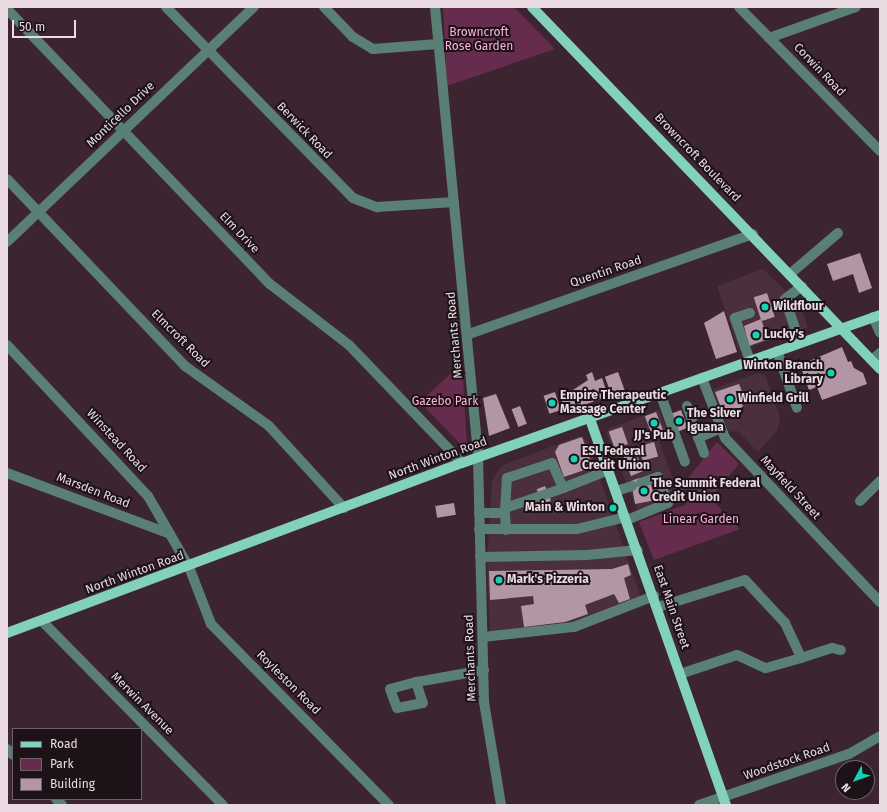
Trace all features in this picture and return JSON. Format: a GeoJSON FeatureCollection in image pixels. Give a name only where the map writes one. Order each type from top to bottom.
{"type":"FeatureCollection","features":[{"type":"Feature","properties":{"kind":"main road","name":"Browncroft Boulevard"},"geometry":{"type":"LineString","coordinates":[[532,7],[753,234],[842,328],[876,357],[880,369]]}},
{"type":"Feature","properties":{"kind":"main road","name":"North Winton Road"},"geometry":{"type":"LineString","coordinates":[[7,633],[189,567],[478,457],[876,316]]}},
{"type":"Feature","properties":{"kind":"main road","name":"East Main Street"},"geometry":{"type":"LineString","coordinates":[[590,418],[638,550],[725,801]]}},
{"type":"Feature","properties":{"kind":"street","name":"Berwick Road"},"geometry":{"type":"LineString","coordinates":[[166,7],[353,198],[368,205],[387,207],[454,202]]}},
{"type":"Feature","properties":{"kind":"street","name":"Monticello Drive"},"geometry":{"type":"LineString","coordinates":[[7,242],[207,49],[254,7]]}},
{"type":"Feature","properties":{"kind":"street"},"geometry":{"type":"LineString","coordinates":[[324,7],[353,37],[373,49],[438,44]]}},
{"type":"Feature","properties":{"kind":"street","name":"Merchants Road"},"geometry":{"type":"LineString","coordinates":[[435,7],[454,202],[469,334],[478,457],[484,702],[501,805]]}},
{"type":"Feature","properties":{"kind":"street","name":"Corwin Road"},"geometry":{"type":"LineString","coordinates":[[739,7],[880,151]]}},
{"type":"Feature","properties":{"kind":"street"},"geometry":{"type":"LineString","coordinates":[[770,38],[856,7]]}},
{"type":"Feature","properties":{"kind":"street","name":"Elm Drive"},"geometry":{"type":"LineString","coordinates":[[7,9],[270,284],[349,345],[462,463]]}},
{"type":"Feature","properties":{"kind":"street","name":"Elmcroft Road"},"geometry":{"type":"LineString","coordinates":[[7,178],[185,366],[270,426],[344,508]]}},
{"type":"Feature","properties":{"kind":"street"},"geometry":{"type":"LineString","coordinates":[[790,274],[838,233]]}},
{"type":"Feature","properties":{"kind":"street","name":"Quentin Road"},"geometry":{"type":"LineString","coordinates":[[469,334],[753,234]]}},
{"type":"Feature","properties":{"kind":"street"},"geometry":{"type":"LineString","coordinates":[[800,343],[785,299],[802,286]]}},
{"type":"Feature","properties":{"kind":"street"},"geometry":{"type":"LineString","coordinates":[[750,313],[735,318],[750,361]]}},
{"type":"Feature","properties":{"kind":"street"},"geometry":{"type":"LineString","coordinates":[[876,316],[880,332]]}},
{"type":"Feature","properties":{"kind":"street","name":"Winstead Road"},"geometry":{"type":"LineString","coordinates":[[7,345],[148,496],[189,567]]}},
{"type":"Feature","properties":{"kind":"street"},"geometry":{"type":"LineString","coordinates":[[777,351],[797,408]]}},
{"type":"Feature","properties":{"kind":"street","name":"Mayfield Street"},"geometry":{"type":"LineString","coordinates":[[702,378],[719,429],[880,602]]}},
{"type":"Feature","properties":{"kind":"street"},"geometry":{"type":"LineString","coordinates":[[660,393],[685,462]]}},
{"type":"Feature","properties":{"kind":"street"},"geometry":{"type":"LineString","coordinates":[[687,406],[704,453]]}},
{"type":"Feature","properties":{"kind":"street"},"geometry":{"type":"LineString","coordinates":[[698,438],[719,429]]}},
{"type":"Feature","properties":{"kind":"street"},"geometry":{"type":"LineString","coordinates":[[506,530],[505,511],[507,478],[552,463],[564,488]]}},
{"type":"Feature","properties":{"kind":"street"},"geometry":{"type":"LineString","coordinates":[[479,513],[505,511],[609,470]]}},
{"type":"Feature","properties":{"kind":"street","name":"Marsden Road"},"geometry":{"type":"LineString","coordinates":[[7,473],[170,534]]}},
{"type":"Feature","properties":{"kind":"street"},"geometry":{"type":"LineString","coordinates":[[479,529],[506,530],[577,528],[626,518],[668,503],[658,477],[616,491]]}},
{"type":"Feature","properties":{"kind":"street"},"geometry":{"type":"LineString","coordinates":[[860,501],[880,481]]}},
{"type":"Feature","properties":{"kind":"street"},"geometry":{"type":"LineString","coordinates":[[480,557],[587,555],[638,550]]}},
{"type":"Feature","properties":{"kind":"street","name":"Royleston Road"},"geometry":{"type":"LineString","coordinates":[[189,567],[211,624],[389,805]]}},
{"type":"Feature","properties":{"kind":"street"},"geometry":{"type":"LineString","coordinates":[[658,607],[745,580],[785,623],[801,658]]}},
{"type":"Feature","properties":{"kind":"street"},"geometry":{"type":"LineString","coordinates":[[483,637],[574,627],[654,596]]}},
{"type":"Feature","properties":{"kind":"street","name":"Merwin Avenue"},"geometry":{"type":"LineString","coordinates":[[42,621],[223,805]]}},
{"type":"Feature","properties":{"kind":"street"},"geometry":{"type":"LineString","coordinates":[[680,674],[737,655],[765,668],[832,648],[841,650]]}},
{"type":"Feature","properties":{"kind":"street"},"geometry":{"type":"LineString","coordinates":[[416,682],[484,670]]}},
{"type":"Feature","properties":{"kind":"street","name":"Woodstock Road"},"geometry":{"type":"LineString","coordinates":[[699,805],[725,801],[849,754],[880,736]]}},
{"type":"Feature","properties":{"kind":"shaded area"},"geometry":{"type":"Polygon","coordinates":[[[763,269],[799,304],[808,327],[739,351],[717,286],[763,269]]]}},
{"type":"Feature","properties":{"kind":"shaded area"},"geometry":{"type":"Polygon","coordinates":[[[758,373],[765,375],[780,418],[777,431],[758,452],[738,431],[729,432],[713,389],[758,373]]]}},
{"type":"Feature","properties":{"kind":"shaded area"},"geometry":{"type":"Polygon","coordinates":[[[659,410],[669,437],[659,441],[678,492],[671,508],[641,519],[606,432],[610,428],[659,410]]]}},
{"type":"Feature","properties":{"kind":"shaded area"},"geometry":{"type":"Polygon","coordinates":[[[579,436],[587,440],[640,595],[634,603],[568,625],[490,634],[487,561],[492,481],[501,466],[579,436]]]}},
{"type":"Feature","properties":{"kind":"green space","name":"Browncroft Rose Garden"},"geometry":{"type":"Polygon","coordinates":[[[443,7],[514,7],[555,49],[447,86],[443,7]]]}},
{"type":"Feature","properties":{"kind":"green space","name":"Gazebo Park"},"geometry":{"type":"Polygon","coordinates":[[[462,363],[467,445],[462,446],[420,402],[462,363]]]}},
{"type":"Feature","properties":{"kind":"green space","name":"Linear Garden"},"geometry":{"type":"Polygon","coordinates":[[[717,442],[739,464],[710,498],[740,529],[654,560],[639,522],[687,504],[679,489],[717,442]]]}},
{"type":"Feature","properties":{"kind":"building"},"geometry":{"type":"Polygon","coordinates":[[[860,253],[872,288],[859,293],[853,274],[833,281],[827,264],[860,253]]]}},
{"type":"Feature","properties":{"kind":"building","name":"Wildflour"},"geometry":{"type":"Polygon","coordinates":[[[767,293],[775,317],[761,321],[754,297],[767,293]]]}},
{"type":"Feature","properties":{"kind":"building"},"geometry":{"type":"Polygon","coordinates":[[[724,311],[737,352],[716,359],[704,323],[724,311]]]}},
{"type":"Feature","properties":{"kind":"building","name":"Lucky's"},"geometry":{"type":"Polygon","coordinates":[[[761,319],[768,339],[749,346],[744,326],[761,319]]]}},
{"type":"Feature","properties":{"kind":"building","name":"Winton Branch Library"},"geometry":{"type":"Polygon","coordinates":[[[842,347],[848,362],[851,361],[854,368],[863,373],[867,384],[822,400],[817,387],[809,390],[800,365],[842,347]]]}},
{"type":"Feature","properties":{"kind":"building"},"geometry":{"type":"Polygon","coordinates":[[[592,372],[595,381],[602,378],[608,396],[579,407],[573,390],[588,380],[586,375],[592,372]]]}},
{"type":"Feature","properties":{"kind":"building"},"geometry":{"type":"Polygon","coordinates":[[[618,372],[625,391],[612,396],[605,377],[618,372]]]}},
{"type":"Feature","properties":{"kind":"building","name":"Winfield Grill"},"geometry":{"type":"Polygon","coordinates":[[[739,384],[745,399],[741,400],[743,407],[724,416],[715,392],[739,384]]]}},
{"type":"Feature","properties":{"kind":"building"},"geometry":{"type":"Polygon","coordinates":[[[571,390],[577,410],[566,414],[560,394],[571,390]]]}},
{"type":"Feature","properties":{"kind":"building","name":"Empire Therapeutic Massage Center"},"geometry":{"type":"Polygon","coordinates":[[[555,392],[561,410],[549,414],[544,396],[555,392]]]}},
{"type":"Feature","properties":{"kind":"building"},"geometry":{"type":"Polygon","coordinates":[[[496,394],[510,428],[489,436],[483,398],[496,394]]]}},
{"type":"Feature","properties":{"kind":"building"},"geometry":{"type":"Polygon","coordinates":[[[520,406],[527,424],[518,427],[512,409],[520,406]]]}},
{"type":"Feature","properties":{"kind":"building","name":"The Silver Iguana"},"geometry":{"type":"Polygon","coordinates":[[[681,410],[688,428],[677,432],[670,414],[681,410]]]}},
{"type":"Feature","properties":{"kind":"building","name":"JJ's Pub"},"geometry":{"type":"Polygon","coordinates":[[[656,412],[663,430],[652,434],[645,416],[656,412]]]}},
{"type":"Feature","properties":{"kind":"building"},"geometry":{"type":"Polygon","coordinates":[[[622,427],[628,444],[615,449],[609,432],[622,427]]]}},
{"type":"Feature","properties":{"kind":"building","name":"ESL Federal Credit Union"},"geometry":{"type":"Polygon","coordinates":[[[582,437],[593,467],[564,477],[555,452],[559,445],[582,437]]]}},
{"type":"Feature","properties":{"kind":"building"},"geometry":{"type":"Polygon","coordinates":[[[654,442],[658,456],[643,461],[639,446],[654,442]]]}},
{"type":"Feature","properties":{"kind":"building"},"geometry":{"type":"Polygon","coordinates":[[[633,446],[643,471],[631,476],[621,451],[633,446]]]}},
{"type":"Feature","properties":{"kind":"building","name":"The Summit Federal Credit Union"},"geometry":{"type":"Polygon","coordinates":[[[639,478],[641,485],[650,482],[656,500],[635,504],[631,481],[639,478]]]}},
{"type":"Feature","properties":{"kind":"building"},"geometry":{"type":"Polygon","coordinates":[[[545,486],[551,501],[543,504],[537,489],[545,486]]]}},
{"type":"Feature","properties":{"kind":"building"},"geometry":{"type":"Polygon","coordinates":[[[454,503],[456,515],[437,518],[435,506],[454,503]]]}},
{"type":"Feature","properties":{"kind":"building"},"geometry":{"type":"Polygon","coordinates":[[[628,564],[631,575],[624,578],[630,599],[619,603],[614,594],[585,605],[588,614],[565,622],[524,627],[521,606],[534,604],[533,596],[490,600],[489,571],[612,569],[628,564]]]}},
{"type":"Feature","properties":{"kind":"place","name":"Wildflour"},"geometry":{"type":"Point","coordinates":[765,307]}},
{"type":"Feature","properties":{"kind":"place","name":"Lucky's"},"geometry":{"type":"Point","coordinates":[756,335]}},
{"type":"Feature","properties":{"kind":"place","name":"Winton Branch Library"},"geometry":{"type":"Point","coordinates":[831,373]}},
{"type":"Feature","properties":{"kind":"place","name":"Winfield Grill"},"geometry":{"type":"Point","coordinates":[730,399]}},
{"type":"Feature","properties":{"kind":"place","name":"Empire Therapeutic Massage Center"},"geometry":{"type":"Point","coordinates":[552,403]}},
{"type":"Feature","properties":{"kind":"place","name":"The Silver Iguana"},"geometry":{"type":"Point","coordinates":[679,421]}},
{"type":"Feature","properties":{"kind":"place","name":"JJ's Pub"},"geometry":{"type":"Point","coordinates":[654,423]}},
{"type":"Feature","properties":{"kind":"place","name":"ESL Federal Credit Union"},"geometry":{"type":"Point","coordinates":[574,459]}},
{"type":"Feature","properties":{"kind":"place","name":"The Summit Federal Credit Union"},"geometry":{"type":"Point","coordinates":[644,491]}},
{"type":"Feature","properties":{"kind":"place","name":"Main & Winton"},"geometry":{"type":"Point","coordinates":[613,508]}},
{"type":"Feature","properties":{"kind":"place","name":"Mark's Pizzeria"},"geometry":{"type":"Point","coordinates":[499,580]}}]}
